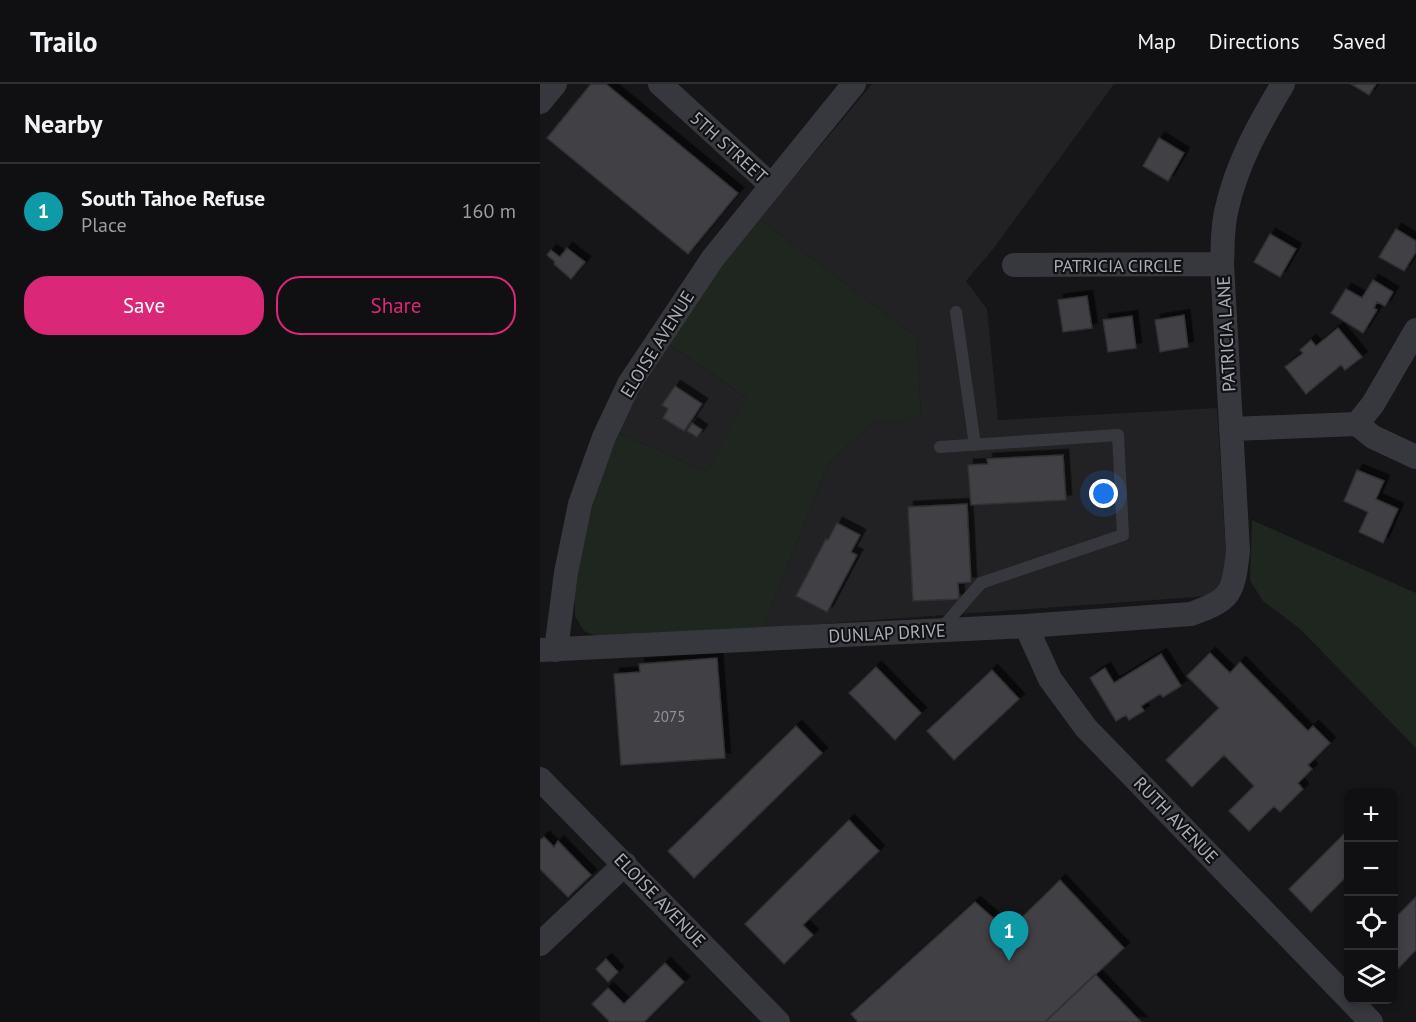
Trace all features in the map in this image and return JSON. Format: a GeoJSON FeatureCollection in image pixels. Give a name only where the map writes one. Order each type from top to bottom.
{"type":"FeatureCollection","features":[{"type":"Feature","properties":{"kind":"street"},"geometry":{"type":"LineString","coordinates":[[540,102],[555,84]]}},
{"type":"Feature","properties":{"kind":"street","name":"5TH STREET"},"geometry":{"type":"LineString","coordinates":[[660,84],[772,186]]}},
{"type":"Feature","properties":{"kind":"street","name":"ELOISE AVENUE"},"geometry":{"type":"LineString","coordinates":[[548,650],[580,504],[604,437],[629,384],[713,258],[854,84]]}},
{"type":"Feature","properties":{"kind":"street","name":"PATRICIA LANE"},"geometry":{"type":"LineString","coordinates":[[1229,595],[1236,572],[1238,551],[1222,264],[1226,210],[1239,165],[1283,84]]}},
{"type":"Feature","properties":{"kind":"street","name":"PATRICIA CIRCLE"},"geometry":{"type":"LineString","coordinates":[[1014,265],[1222,264]]}},
{"type":"Feature","properties":{"kind":"street"},"geometry":{"type":"LineString","coordinates":[[1357,424],[1373,404],[1416,330]]}},
{"type":"Feature","properties":{"kind":"street"},"geometry":{"type":"LineString","coordinates":[[1231,429],[1357,424],[1373,437],[1416,457]]}},
{"type":"Feature","properties":{"kind":"street","name":"DUNLAP DRIVE"},"geometry":{"type":"LineString","coordinates":[[548,650],[1026,626],[1191,614],[1212,606],[1229,595]]}},
{"type":"Feature","properties":{"kind":"street","name":"RUTH AVENUE"},"geometry":{"type":"LineString","coordinates":[[1026,626],[1050,679],[1086,728],[1344,994]]}},
{"type":"Feature","properties":{"kind":"street","name":"ELOISE AVENUE"},"geometry":{"type":"LineString","coordinates":[[540,779],[778,1022]]}},
{"type":"Feature","properties":{"kind":"street"},"geometry":{"type":"LineString","coordinates":[[540,945],[625,864]]}},
{"type":"Feature","properties":{"kind":"street","name":"RUTH AVENUE"},"geometry":{"type":"LineString","coordinates":[[1354,1004],[1371,1022]]}},
{"type":"Feature","properties":{"kind":"lane"},"geometry":{"type":"LineString","coordinates":[[956,312],[975,445]]}},
{"type":"Feature","properties":{"kind":"lane"},"geometry":{"type":"LineString","coordinates":[[940,447],[1118,435],[1124,535],[981,583],[940,630]]}},
{"type":"Feature","properties":{"kind":"shaded area"},"geometry":{"type":"Polygon","coordinates":[[[872,84],[1114,84],[993,249],[966,281],[987,309],[998,420],[1217,408],[1226,554],[1224,580],[1213,594],[763,628],[828,464],[874,421],[921,417],[917,338],[759,219],[872,84]]]}},
{"type":"Feature","properties":{"kind":"shaded area"},"geometry":{"type":"Polygon","coordinates":[[[759,219],[917,338],[921,418],[874,421],[828,464],[763,628],[598,637],[584,631],[575,616],[575,595],[584,537],[597,486],[619,433],[707,472],[747,398],[669,344],[731,252],[759,219]]]}},
{"type":"Feature","properties":{"kind":"shaded area"},"geometry":{"type":"Polygon","coordinates":[[[669,344],[748,399],[707,472],[619,433],[639,389],[669,344]]]}},
{"type":"Feature","properties":{"kind":"shaded area"},"geometry":{"type":"Polygon","coordinates":[[[1252,520],[1416,593],[1416,748],[1299,628],[1263,601],[1250,581],[1252,520]]]}},
{"type":"Feature","properties":{"kind":"building"},"geometry":{"type":"Polygon","coordinates":[[[591,84],[606,84],[738,193],[688,254],[547,138],[591,84]]]}},
{"type":"Feature","properties":{"kind":"building"},"geometry":{"type":"Polygon","coordinates":[[[1351,84],[1376,84],[1369,95],[1351,84]]]}},
{"type":"Feature","properties":{"kind":"building"},"geometry":{"type":"Polygon","coordinates":[[[1159,138],[1184,153],[1168,181],[1143,166],[1159,138]]]}},
{"type":"Feature","properties":{"kind":"building"},"geometry":{"type":"Polygon","coordinates":[[[1396,229],[1416,241],[1416,252],[1404,271],[1379,257],[1396,229]]]}},
{"type":"Feature","properties":{"kind":"building"},"geometry":{"type":"Polygon","coordinates":[[[1270,234],[1296,249],[1280,277],[1254,262],[1270,234]]]}},
{"type":"Feature","properties":{"kind":"building"},"geometry":{"type":"Polygon","coordinates":[[[567,248],[585,262],[571,279],[547,255],[551,250],[560,257],[567,248]]]}},
{"type":"Feature","properties":{"kind":"building"},"geometry":{"type":"Polygon","coordinates":[[[1373,280],[1393,292],[1385,306],[1377,302],[1374,308],[1377,310],[1363,333],[1331,313],[1346,289],[1362,298],[1373,280]]]}},
{"type":"Feature","properties":{"kind":"building"},"geometry":{"type":"Polygon","coordinates":[[[1087,296],[1092,328],[1063,332],[1058,300],[1087,296]]]}},
{"type":"Feature","properties":{"kind":"building"},"geometry":{"type":"Polygon","coordinates":[[[1184,315],[1188,347],[1160,352],[1155,320],[1184,315]]]}},
{"type":"Feature","properties":{"kind":"building"},"geometry":{"type":"Polygon","coordinates":[[[1132,316],[1136,348],[1108,352],[1103,320],[1132,316]]]}},
{"type":"Feature","properties":{"kind":"building"},"geometry":{"type":"Polygon","coordinates":[[[1338,328],[1362,357],[1345,370],[1341,365],[1306,394],[1285,367],[1303,353],[1300,350],[1311,340],[1316,346],[1338,328]]]}},
{"type":"Feature","properties":{"kind":"building"},"geometry":{"type":"Polygon","coordinates":[[[675,386],[702,404],[684,431],[663,418],[668,409],[662,405],[675,386]]]}},
{"type":"Feature","properties":{"kind":"building"},"geometry":{"type":"Polygon","coordinates":[[[692,423],[702,430],[697,437],[687,431],[692,423]]]}},
{"type":"Feature","properties":{"kind":"building"},"geometry":{"type":"Polygon","coordinates":[[[1063,455],[1066,500],[971,505],[968,465],[988,464],[987,459],[1063,455]]]}},
{"type":"Feature","properties":{"kind":"building"},"geometry":{"type":"Polygon","coordinates":[[[1357,470],[1384,481],[1376,499],[1398,509],[1383,543],[1359,532],[1368,512],[1344,501],[1357,470]]]}},
{"type":"Feature","properties":{"kind":"building"},"geometry":{"type":"Polygon","coordinates":[[[967,504],[971,582],[958,583],[959,599],[913,601],[908,507],[967,504]]]}},
{"type":"Feature","properties":{"kind":"building"},"geometry":{"type":"Polygon","coordinates":[[[837,523],[860,535],[851,552],[857,555],[827,612],[796,596],[837,523]]]}},
{"type":"Feature","properties":{"kind":"building"},"geometry":{"type":"Polygon","coordinates":[[[1210,653],[1230,673],[1240,662],[1308,731],[1313,726],[1330,743],[1308,765],[1312,769],[1298,783],[1303,789],[1280,812],[1274,806],[1249,831],[1229,811],[1254,786],[1224,755],[1192,787],[1166,760],[1219,708],[1187,676],[1210,653]]]}},
{"type":"Feature","properties":{"kind":"building"},"geometry":{"type":"Polygon","coordinates":[[[1161,654],[1181,686],[1163,697],[1160,694],[1141,706],[1144,711],[1129,720],[1126,715],[1116,721],[1090,678],[1105,668],[1114,683],[1161,654]]]}},
{"type":"Feature","properties":{"kind":"building"},"geometry":{"type":"Polygon","coordinates":[[[717,658],[725,758],[621,765],[614,674],[640,672],[639,664],[717,658]]]}},
{"type":"Feature","properties":{"kind":"building"},"geometry":{"type":"Polygon","coordinates":[[[876,667],[921,713],[895,740],[849,693],[876,667]]]}},
{"type":"Feature","properties":{"kind":"building"},"geometry":{"type":"Polygon","coordinates":[[[992,670],[1019,699],[954,760],[927,731],[992,670]]]}},
{"type":"Feature","properties":{"kind":"building"},"geometry":{"type":"Polygon","coordinates":[[[796,726],[822,753],[694,878],[668,851],[796,726]]]}},
{"type":"Feature","properties":{"kind":"building"},"geometry":{"type":"Polygon","coordinates":[[[849,820],[879,851],[803,925],[813,935],[784,964],[745,924],[849,820]]]}},
{"type":"Feature","properties":{"kind":"building"},"geometry":{"type":"Polygon","coordinates":[[[1344,834],[1344,879],[1311,912],[1289,889],[1344,834]]]}},
{"type":"Feature","properties":{"kind":"building"},"geometry":{"type":"Polygon","coordinates":[[[544,837],[554,847],[558,841],[591,875],[568,897],[540,869],[540,840],[544,837]]]}},
{"type":"Feature","properties":{"kind":"building"},"geometry":{"type":"Polygon","coordinates":[[[1060,880],[1124,948],[1045,1022],[858,1022],[851,1014],[975,902],[1008,931],[1060,880]]]}},
{"type":"Feature","properties":{"kind":"building"},"geometry":{"type":"Polygon","coordinates":[[[1416,897],[1416,950],[1398,969],[1398,950],[1398,915],[1416,897]]]}},
{"type":"Feature","properties":{"kind":"building"},"geometry":{"type":"Polygon","coordinates":[[[606,959],[618,972],[608,982],[596,969],[606,959]]]}},
{"type":"Feature","properties":{"kind":"building"},"geometry":{"type":"Polygon","coordinates":[[[665,963],[684,982],[644,1022],[610,1022],[592,1004],[608,988],[624,1004],[665,963]]]}},
{"type":"Feature","properties":{"kind":"building"},"geometry":{"type":"Polygon","coordinates":[[[1095,974],[1141,1022],[1045,1022],[1095,974]]]}},
{"type":"Feature","properties":{"kind":"place","name":"South Tahoe Refuse"},"geometry":{"type":"Point","coordinates":[1009,961]}}]}
